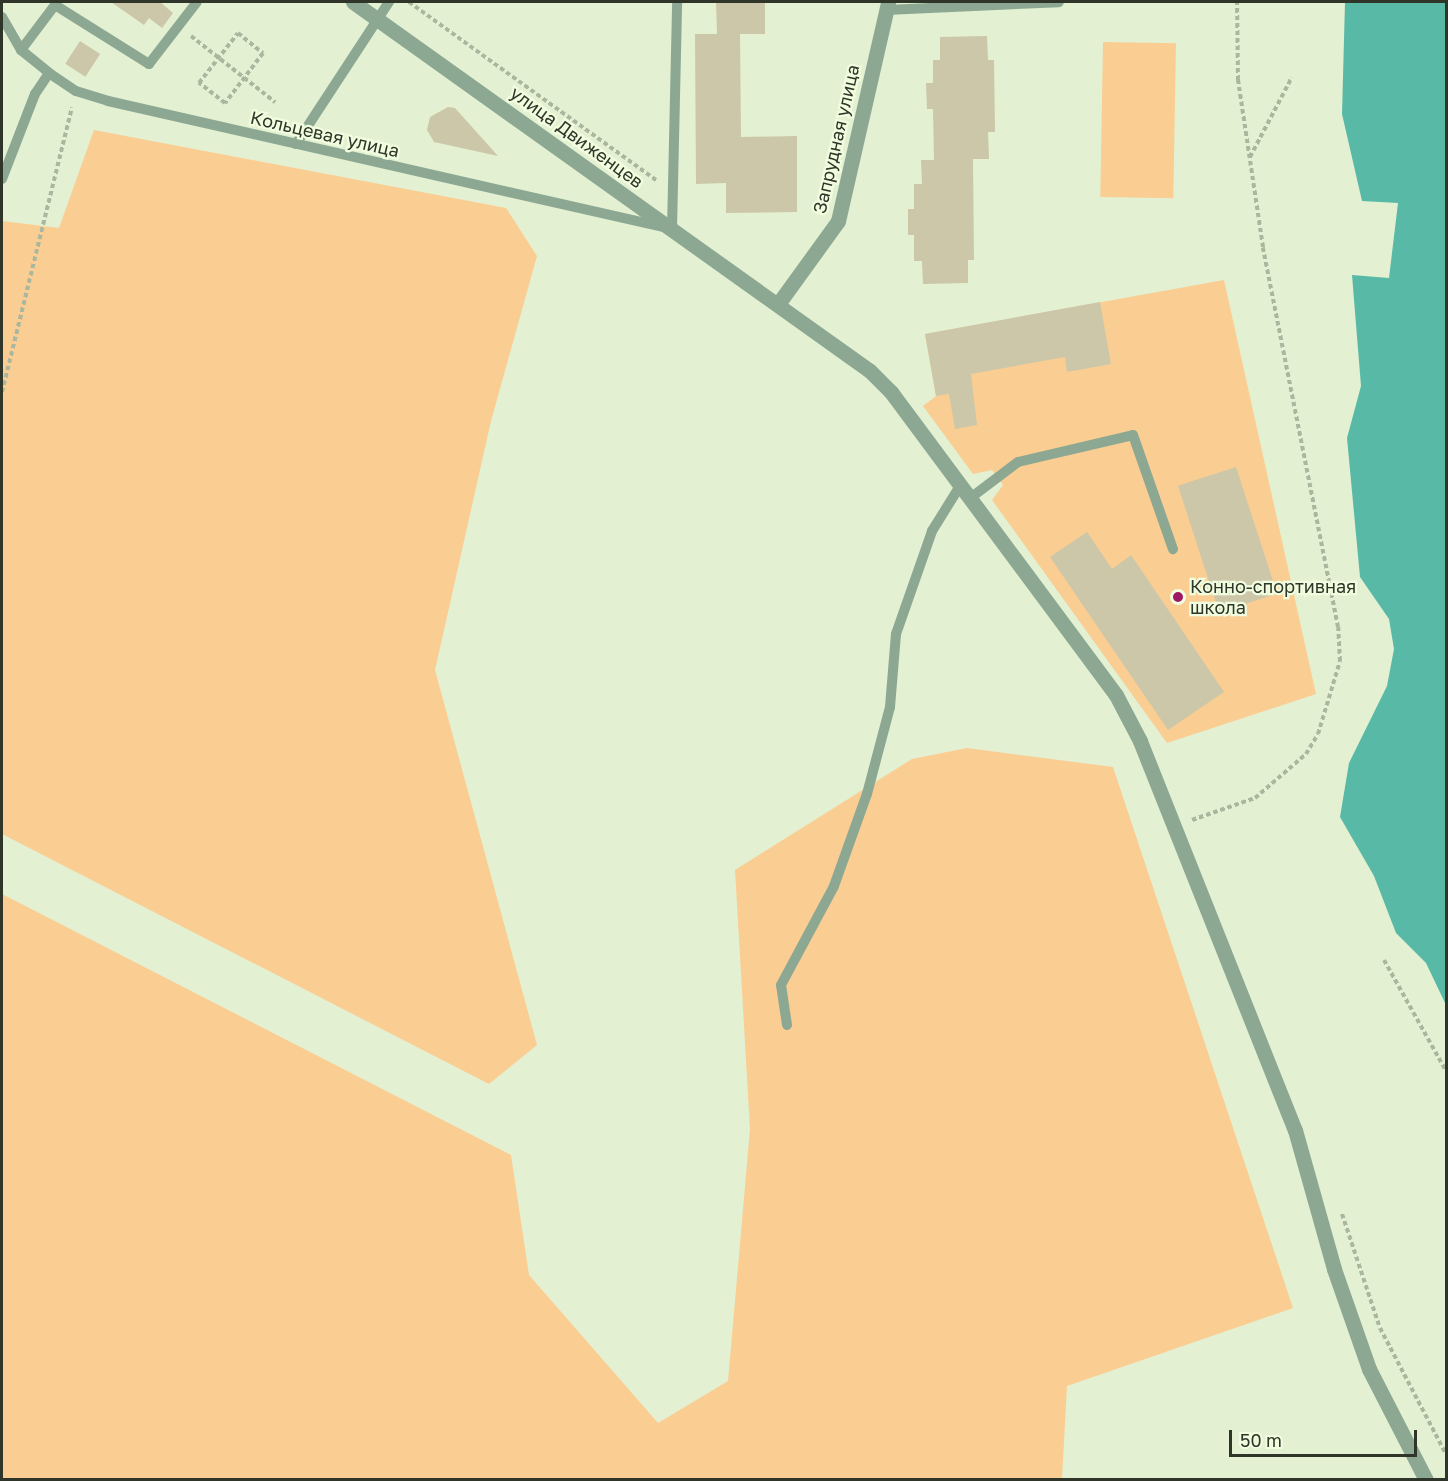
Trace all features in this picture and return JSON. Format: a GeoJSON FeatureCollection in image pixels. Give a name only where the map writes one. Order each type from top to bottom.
{"type":"FeatureCollection","features":[{"type":"Feature","properties":{"kind":"street","name":"улица Движенцев"},"geometry":{"type":"LineString","coordinates":[[354,2],[870,371],[960,486],[1116,695],[1140,741],[1294,1130],[1334,1269],[1369,1369],[1426,1479]]}},
{"type":"Feature","properties":{"kind":"street","name":"Запрудная улица"},"geometry":{"type":"LineString","coordinates":[[778,304],[838,221],[887,6]]}},
{"type":"Feature","properties":{"kind":"lane"},"geometry":{"type":"LineString","coordinates":[[21,50],[55,5],[149,64],[197,2]]}},
{"type":"Feature","properties":{"kind":"lane"},"geometry":{"type":"LineString","coordinates":[[296,144],[389,2]]}},
{"type":"Feature","properties":{"kind":"lane"},"geometry":{"type":"LineString","coordinates":[[672,229],[677,2]]}},
{"type":"Feature","properties":{"kind":"lane"},"geometry":{"type":"LineString","coordinates":[[887,6],[1059,2]]}},
{"type":"Feature","properties":{"kind":"lane","name":"Кольцевая улица"},"geometry":{"type":"LineString","coordinates":[[2,17],[21,50],[76,91],[296,144],[672,229]]}},
{"type":"Feature","properties":{"kind":"lane"},"geometry":{"type":"LineString","coordinates":[[2,179],[34,94],[49,73]]}},
{"type":"Feature","properties":{"kind":"lane"},"geometry":{"type":"LineString","coordinates":[[969,499],[1018,462],[1133,435],[1173,549]]}},
{"type":"Feature","properties":{"kind":"lane"},"geometry":{"type":"LineString","coordinates":[[787,1025],[781,985],[834,886],[867,794],[890,707],[896,634],[932,531],[960,486]]}},
{"type":"Feature","properties":{"kind":"path"},"geometry":{"type":"LineString","coordinates":[[409,2],[673,192]]}},
{"type":"Feature","properties":{"kind":"path"},"geometry":{"type":"LineString","coordinates":[[1191,820],[1255,798],[1306,754],[1318,734],[1340,661],[1338,627],[1250,157],[1238,80],[1238,2]]}},
{"type":"Feature","properties":{"kind":"path"},"geometry":{"type":"LineString","coordinates":[[178,26],[275,102]]}},
{"type":"Feature","properties":{"kind":"path"},"geometry":{"type":"LineString","coordinates":[[238,33],[263,53],[244,78],[225,103],[199,83],[238,33]]}},
{"type":"Feature","properties":{"kind":"path"},"geometry":{"type":"LineString","coordinates":[[1250,157],[1292,76]]}},
{"type":"Feature","properties":{"kind":"path"},"geometry":{"type":"LineString","coordinates":[[2,392],[76,91]]}},
{"type":"Feature","properties":{"kind":"path"},"geometry":{"type":"LineString","coordinates":[[1384,960],[1446,1071]]}},
{"type":"Feature","properties":{"kind":"shaded area"},"geometry":{"type":"Polygon","coordinates":[[[1103,42],[1176,43],[1173,198],[1100,197],[1103,42]]]}},
{"type":"Feature","properties":{"kind":"shaded area"},"geometry":{"type":"Polygon","coordinates":[[[94,130],[506,208],[537,256],[491,421],[435,670],[537,1045],[489,1084],[2,834],[2,221],[59,228],[94,130]]]}},
{"type":"Feature","properties":{"kind":"shaded area","name":"Конно-спортивная школа"},"geometry":{"type":"Polygon","coordinates":[[[1224,280],[1316,694],[1167,743],[992,500],[1003,485],[992,470],[973,474],[923,406],[936,396],[925,334],[1224,280]]]}},
{"type":"Feature","properties":{"kind":"shaded area"},"geometry":{"type":"Polygon","coordinates":[[[967,748],[1113,767],[1293,1308],[1067,1386],[1062,1479],[2,1479],[2,894],[511,1155],[529,1275],[658,1423],[728,1381],[750,1129],[735,870],[912,759],[967,748]]]}},
{"type":"Feature","properties":{"kind":"water"},"geometry":{"type":"Polygon","coordinates":[[[1345,2],[1446,2],[1446,1005],[1426,963],[1396,933],[1374,876],[1340,817],[1349,763],[1387,686],[1394,649],[1389,619],[1360,577],[1347,438],[1361,386],[1352,275],[1389,278],[1398,203],[1362,201],[1342,114],[1345,2]]]}},
{"type":"Feature","properties":{"kind":"building"},"geometry":{"type":"Polygon","coordinates":[[[111,2],[160,2],[173,13],[162,28],[149,18],[144,25],[111,2]]]}},
{"type":"Feature","properties":{"kind":"building"},"geometry":{"type":"Polygon","coordinates":[[[716,2],[765,2],[765,34],[740,34],[741,137],[797,136],[797,212],[726,213],[726,183],[696,184],[695,34],[717,34],[716,2]]]}},
{"type":"Feature","properties":{"kind":"building"},"geometry":{"type":"Polygon","coordinates":[[[987,36],[988,60],[994,60],[995,132],[988,132],[989,159],[973,159],[974,260],[968,260],[968,283],[923,284],[922,261],[914,261],[914,235],[908,235],[908,209],[914,209],[914,184],[922,184],[921,160],[934,160],[933,109],[927,109],[926,83],[933,83],[933,60],[940,60],[940,37],[987,36]]]}},
{"type":"Feature","properties":{"kind":"building"},"geometry":{"type":"Polygon","coordinates":[[[80,41],[100,54],[85,77],[65,64],[80,41]]]}},
{"type":"Feature","properties":{"kind":"building"},"geometry":{"type":"Polygon","coordinates":[[[448,107],[455,108],[498,156],[434,142],[427,130],[430,117],[448,107]]]}},
{"type":"Feature","properties":{"kind":"building"},"geometry":{"type":"Polygon","coordinates":[[[1100,302],[1111,364],[1067,372],[1065,357],[971,374],[977,425],[955,429],[949,394],[936,396],[925,334],[1100,302]]]}},
{"type":"Feature","properties":{"kind":"building"},"geometry":{"type":"Polygon","coordinates":[[[1236,467],[1277,593],[1219,612],[1178,486],[1236,467]]]}},
{"type":"Feature","properties":{"kind":"building"},"geometry":{"type":"Polygon","coordinates":[[[1087,532],[1112,569],[1131,555],[1224,692],[1168,730],[1050,557],[1087,532]]]}},
{"type":"Feature","properties":{"kind":"place","name":"Конно-спортивная школа"},"geometry":{"type":"Point","coordinates":[1178,597]}}]}
